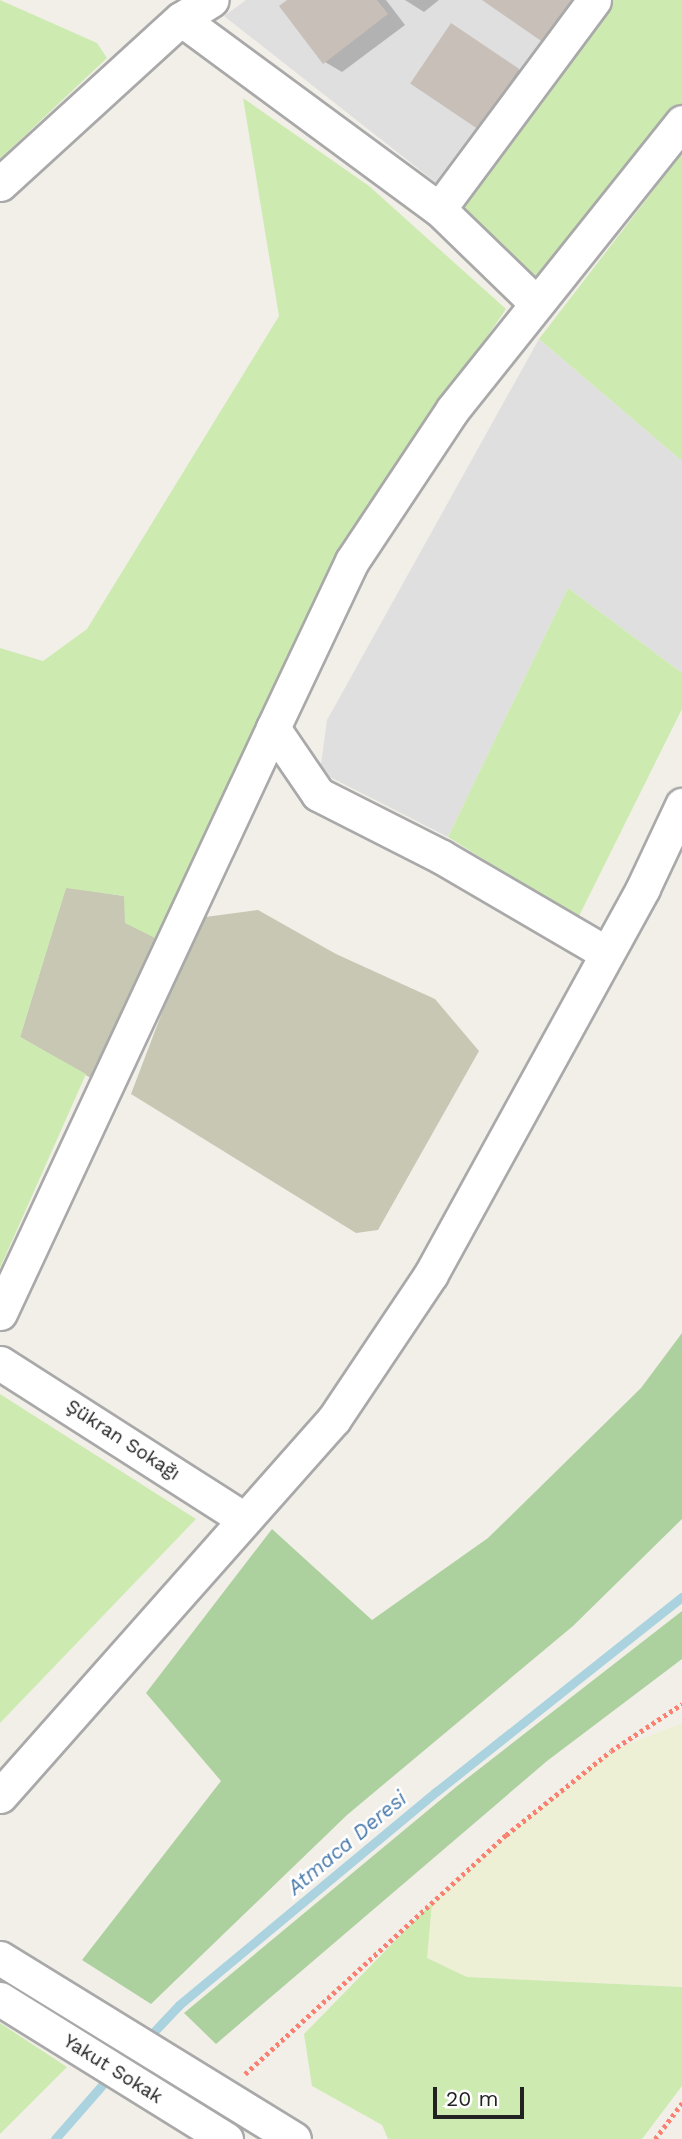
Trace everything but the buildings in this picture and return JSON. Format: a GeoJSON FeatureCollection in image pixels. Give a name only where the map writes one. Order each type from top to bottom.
{"type":"FeatureCollection","features":[{"type":"Feature","properties":{"kind":"street"},"geometry":{"type":"LineString","coordinates":[[0,184],[181,19],[211,0]]}},
{"type":"Feature","properties":{"kind":"street"},"geometry":{"type":"LineString","coordinates":[[439,209],[594,0]]}},
{"type":"Feature","properties":{"kind":"street"},"geometry":{"type":"LineString","coordinates":[[181,19],[439,209],[537,304]]}},
{"type":"Feature","properties":{"kind":"street"},"geometry":{"type":"LineString","coordinates":[[0,1313],[352,561],[453,409],[682,122]]}},
{"type":"Feature","properties":{"kind":"street"},"geometry":{"type":"LineString","coordinates":[[273,728],[318,794],[442,857],[606,953]]}},
{"type":"Feature","properties":{"kind":"street"},"geometry":{"type":"LineString","coordinates":[[0,1796],[334,1419],[431,1273],[606,953],[682,804]]}},
{"type":"Feature","properties":{"kind":"street","name":"Şükran Sokağı"},"geometry":{"type":"LineString","coordinates":[[0,1363],[244,1519]]}},
{"type":"Feature","properties":{"kind":"street","name":"Yakut Sokak"},"geometry":{"type":"LineString","coordinates":[[0,1958],[158,2053],[293,2139]]}},
{"type":"Feature","properties":{"kind":"street","name":"Yakut Sokak"},"geometry":{"type":"LineString","coordinates":[[0,1999],[226,2139]]}},
{"type":"Feature","properties":{"kind":"path"},"geometry":{"type":"LineString","coordinates":[[223,2094],[506,1835],[611,1751],[682,1704]]}},
{"type":"Feature","properties":{"kind":"path"},"geometry":{"type":"LineString","coordinates":[[655,2139],[682,2103]]}},
{"type":"Feature","properties":{"kind":"shaded area"},"geometry":{"type":"Polygon","coordinates":[[[246,0],[579,0],[439,185],[224,16],[246,0]]]}},
{"type":"Feature","properties":{"kind":"shaded area"},"geometry":{"type":"Polygon","coordinates":[[[539,339],[682,461],[682,673],[568,588],[448,837],[320,772],[327,720],[539,339]]]}},
{"type":"Feature","properties":{"kind":"shaded area"},"geometry":{"type":"Polygon","coordinates":[[[66,887],[124,896],[157,939],[96,1081],[20,1037],[66,887]]]}},
{"type":"Feature","properties":{"kind":"shaded area"},"geometry":{"type":"Polygon","coordinates":[[[258,910],[336,954],[435,999],[479,1051],[378,1230],[356,1233],[131,1094],[198,918],[258,910]]]}},
{"type":"Feature","properties":{"kind":"shaded area"},"geometry":{"type":"Polygon","coordinates":[[[682,1723],[682,1987],[467,1977],[427,1958],[432,1903],[506,1835],[611,1751],[682,1723]]]}},
{"type":"Feature","properties":{"kind":"green space"},"geometry":{"type":"Polygon","coordinates":[[[0,0],[97,43],[107,58],[0,159],[0,0]]]}},
{"type":"Feature","properties":{"kind":"green space"},"geometry":{"type":"Polygon","coordinates":[[[594,0],[682,0],[682,122],[537,304],[439,209],[594,0]]]}},
{"type":"Feature","properties":{"kind":"green space"},"geometry":{"type":"Polygon","coordinates":[[[243,98],[369,186],[506,309],[329,568],[157,939],[125,923],[124,896],[66,888],[20,1037],[86,1074],[0,1268],[0,648],[43,661],[87,629],[279,316],[243,98]]]}},
{"type":"Feature","properties":{"kind":"green space"},"geometry":{"type":"Polygon","coordinates":[[[682,153],[682,461],[539,339],[682,153]]]}},
{"type":"Feature","properties":{"kind":"green space"},"geometry":{"type":"Polygon","coordinates":[[[568,588],[682,673],[682,709],[578,918],[448,837],[568,588]]]}},
{"type":"Feature","properties":{"kind":"green space"},"geometry":{"type":"Polygon","coordinates":[[[682,1333],[682,1519],[573,1626],[347,1815],[151,2004],[82,1960],[221,1781],[146,1693],[272,1529],[372,1620],[488,1538],[641,1388],[682,1333]]]}},
{"type":"Feature","properties":{"kind":"green space"},"geometry":{"type":"Polygon","coordinates":[[[0,1394],[196,1519],[0,1723],[0,1394]]]}},
{"type":"Feature","properties":{"kind":"green space"},"geometry":{"type":"Polygon","coordinates":[[[682,1611],[682,1659],[547,1761],[216,2044],[184,2013],[456,1787],[682,1611]]]}},
{"type":"Feature","properties":{"kind":"green space"},"geometry":{"type":"Polygon","coordinates":[[[432,1903],[427,1958],[467,1977],[682,1987],[682,2086],[642,2139],[388,2139],[382,2125],[312,2086],[304,2034],[432,1903]]]}},
{"type":"Feature","properties":{"kind":"green space"},"geometry":{"type":"Polygon","coordinates":[[[0,2023],[67,2067],[0,2134],[0,2023]]]}},
{"type":"Feature","properties":{"kind":"waterway","name":"Atmaca Deresi"},"geometry":{"type":"LineString","coordinates":[[147,2039],[179,2005],[437,1791],[682,1597]]}},
{"type":"Feature","properties":{"kind":"waterway","name":"Atmaca Deresi"},"geometry":{"type":"LineString","coordinates":[[55,2139],[110,2076]]}}]}
